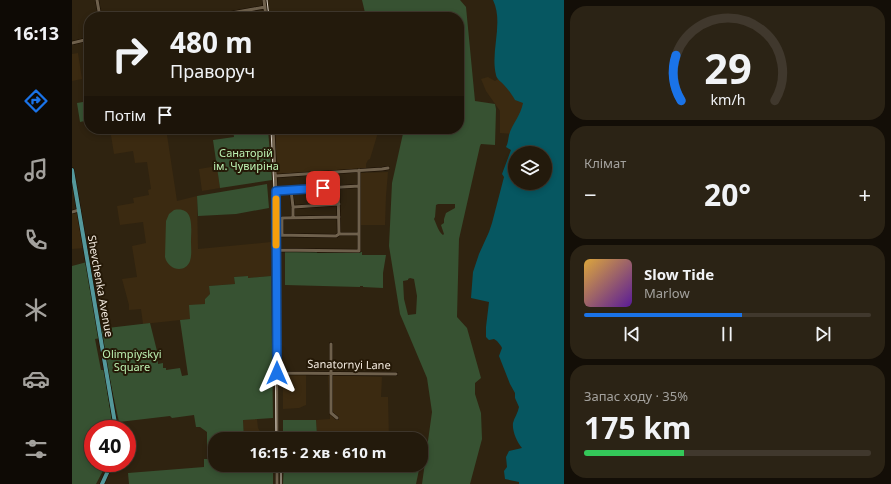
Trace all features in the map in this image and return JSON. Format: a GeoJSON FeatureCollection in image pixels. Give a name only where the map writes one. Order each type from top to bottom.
{"type":"FeatureCollection","features":[{"type":"Feature","properties":{"kind":"main road","name":"Shevchenka Avenue"},"geometry":{"type":"LineString","coordinates":[[72,170],[114,420]]}},
{"type":"Feature","properties":{"kind":"main road"},"geometry":{"type":"LineString","coordinates":[[102,484],[107,473]]}},
{"type":"Feature","properties":{"kind":"street"},"geometry":{"type":"LineString","coordinates":[[97,0],[99,12]]}},
{"type":"Feature","properties":{"kind":"street"},"geometry":{"type":"LineString","coordinates":[[264,0],[266,12]]}},
{"type":"Feature","properties":{"kind":"street"},"geometry":{"type":"LineString","coordinates":[[237,12],[265,7]]}},
{"type":"Feature","properties":{"kind":"street"},"geometry":{"type":"LineString","coordinates":[[72,42],[84,40]]}},
{"type":"Feature","properties":{"kind":"street"},"geometry":{"type":"LineString","coordinates":[[273,134],[276,191],[278,432]]}},
{"type":"Feature","properties":{"kind":"street"},"geometry":{"type":"LineString","coordinates":[[275,176],[388,168]]}},
{"type":"Feature","properties":{"kind":"street"},"geometry":{"type":"LineString","coordinates":[[276,250],[360,251],[359,170]]}},
{"type":"Feature","properties":{"kind":"street"},"geometry":{"type":"LineString","coordinates":[[276,191],[359,186]]}},
{"type":"Feature","properties":{"kind":"street"},"geometry":{"type":"LineString","coordinates":[[338,187],[339,234]]}},
{"type":"Feature","properties":{"kind":"street"},"geometry":{"type":"LineString","coordinates":[[291,190],[293,218]]}},
{"type":"Feature","properties":{"kind":"street"},"geometry":{"type":"LineString","coordinates":[[293,207],[339,204]]}},
{"type":"Feature","properties":{"kind":"street"},"geometry":{"type":"LineString","coordinates":[[72,212],[79,210]]}},
{"type":"Feature","properties":{"kind":"street"},"geometry":{"type":"LineString","coordinates":[[281,236],[282,218],[339,217]]}},
{"type":"Feature","properties":{"kind":"street"},"geometry":{"type":"LineString","coordinates":[[276,235],[336,236],[339,234],[359,234]]}},
{"type":"Feature","properties":{"kind":"street"},"geometry":{"type":"LineString","coordinates":[[331,344],[331,414],[337,418]]}},
{"type":"Feature","properties":{"kind":"street","name":"Sanatornyi Lane"},"geometry":{"type":"LineString","coordinates":[[277,373],[396,374]]}},
{"type":"Feature","properties":{"kind":"street"},"geometry":{"type":"LineString","coordinates":[[277,472],[277,484]]}},
{"type":"Feature","properties":{"kind":"shaded area"},"geometry":{"type":"Polygon","coordinates":[[[78,53],[82,79],[72,81],[72,54],[78,53]]]}},
{"type":"Feature","properties":{"kind":"shaded area"},"geometry":{"type":"Polygon","coordinates":[[[488,77],[495,81],[498,79],[539,104],[528,135],[500,133],[500,111],[486,91],[481,79],[488,77]]]}},
{"type":"Feature","properties":{"kind":"shaded area"},"geometry":{"type":"Polygon","coordinates":[[[111,134],[170,134],[167,135],[177,201],[197,196],[198,249],[271,242],[271,276],[248,278],[248,276],[234,277],[235,284],[209,286],[210,294],[205,299],[205,304],[201,305],[190,319],[143,324],[141,309],[129,310],[122,279],[137,277],[132,246],[146,243],[143,222],[120,225],[117,206],[134,203],[133,198],[149,195],[148,190],[151,189],[147,162],[135,163],[133,151],[114,154],[111,134]]]}},
{"type":"Feature","properties":{"kind":"shaded area"},"geometry":{"type":"Polygon","coordinates":[[[275,134],[378,134],[370,159],[366,164],[366,169],[276,175],[275,134]]]}},
{"type":"Feature","properties":{"kind":"shaded area"},"geometry":{"type":"Polygon","coordinates":[[[217,166],[220,188],[202,191],[199,169],[217,166]]]}},
{"type":"Feature","properties":{"kind":"shaded area"},"geometry":{"type":"Polygon","coordinates":[[[388,172],[385,225],[361,225],[361,173],[388,172]]]}},
{"type":"Feature","properties":{"kind":"shaded area"},"geometry":{"type":"Polygon","coordinates":[[[79,211],[85,248],[72,249],[72,213],[79,211]]]}},
{"type":"Feature","properties":{"kind":"shaded area"},"geometry":{"type":"Polygon","coordinates":[[[283,375],[306,375],[306,405],[299,408],[283,409],[283,375]]]}},
{"type":"Feature","properties":{"kind":"shaded area"},"geometry":{"type":"Polygon","coordinates":[[[328,375],[382,377],[381,397],[388,397],[389,432],[317,432],[316,420],[330,419],[328,375]]]}},
{"type":"Feature","properties":{"kind":"shaded area"},"geometry":{"type":"Polygon","coordinates":[[[257,419],[258,428],[260,432],[244,432],[243,420],[257,419]]]}},
{"type":"Feature","properties":{"kind":"green space"},"geometry":{"type":"Polygon","coordinates":[[[362,0],[460,0],[466,7],[475,101],[495,104],[496,109],[495,145],[481,144],[480,146],[459,239],[457,317],[467,328],[481,378],[475,383],[475,394],[481,413],[482,439],[470,484],[422,484],[424,472],[428,472],[428,441],[432,412],[427,378],[400,314],[389,246],[392,183],[403,134],[464,134],[464,12],[365,12],[362,0]],[[455,204],[436,205],[434,219],[443,235],[441,225],[444,223],[446,213],[455,208],[455,204]],[[410,278],[403,281],[404,299],[408,315],[416,314],[417,296],[414,279],[410,278]]]}},
{"type":"Feature","properties":{"kind":"green space"},"geometry":{"type":"Polygon","coordinates":[[[84,102],[84,121],[80,122],[77,103],[84,102]]]}},
{"type":"Feature","properties":{"kind":"green space","name":"Санаторій ім. Чувиріна"},"geometry":{"type":"Polygon","coordinates":[[[234,134],[268,134],[272,180],[220,188],[213,140],[234,137],[234,134]]]}},
{"type":"Feature","properties":{"kind":"green space"},"geometry":{"type":"Polygon","coordinates":[[[267,184],[269,208],[236,214],[198,216],[197,196],[267,184]]]}},
{"type":"Feature","properties":{"kind":"green space"},"geometry":{"type":"Polygon","coordinates":[[[174,210],[186,211],[189,215],[191,225],[191,259],[188,265],[181,269],[177,269],[169,265],[165,257],[166,221],[169,214],[174,210]]]}},
{"type":"Feature","properties":{"kind":"green space"},"geometry":{"type":"Polygon","coordinates":[[[317,251],[317,253],[362,252],[362,255],[386,255],[383,273],[383,288],[363,286],[285,285],[285,252],[317,251]]]}},
{"type":"Feature","properties":{"kind":"green space"},"geometry":{"type":"Polygon","coordinates":[[[87,262],[100,338],[95,339],[101,370],[104,370],[112,420],[84,420],[84,472],[102,472],[96,484],[72,484],[72,266],[87,262]]]}},
{"type":"Feature","properties":{"kind":"green space","name":"Olimpiyskyi Square"},"geometry":{"type":"Polygon","coordinates":[[[248,276],[248,278],[271,276],[273,418],[243,420],[244,432],[208,432],[208,454],[207,432],[200,427],[196,427],[194,415],[172,418],[170,416],[136,420],[119,420],[99,329],[150,323],[158,355],[158,364],[163,363],[163,368],[166,368],[166,370],[180,368],[182,376],[188,375],[180,320],[190,319],[189,305],[205,304],[205,299],[210,294],[209,286],[235,284],[234,277],[248,276]]]}},
{"type":"Feature","properties":{"kind":"green space"},"geometry":{"type":"Polygon","coordinates":[[[283,420],[316,420],[317,432],[283,432],[283,420]]]}},
{"type":"Feature","properties":{"kind":"green space"},"geometry":{"type":"Polygon","coordinates":[[[204,459],[208,459],[208,472],[273,472],[273,484],[129,484],[128,473],[204,467],[204,459]]]}},
{"type":"Feature","properties":{"kind":"green space"},"geometry":{"type":"Polygon","coordinates":[[[284,472],[419,472],[416,484],[283,484],[284,472]]]}},
{"type":"Feature","properties":{"kind":"water"},"geometry":{"type":"Polygon","coordinates":[[[493,0],[564,0],[564,484],[519,484],[519,482],[505,479],[504,471],[507,467],[506,457],[509,451],[522,448],[518,443],[513,429],[519,407],[515,398],[515,393],[499,356],[502,348],[497,341],[494,339],[489,340],[486,337],[489,302],[471,298],[473,272],[492,223],[504,177],[502,174],[508,158],[508,190],[552,190],[552,146],[508,146],[508,148],[506,147],[512,127],[523,103],[515,100],[496,75],[495,56],[497,18],[493,0]]]}},
{"type":"Feature","properties":{"kind":"tram line"},"geometry":{"type":"LineString","coordinates":[[267,0],[268,12]]}},
{"type":"Feature","properties":{"kind":"tram line"},"geometry":{"type":"LineString","coordinates":[[271,134],[274,189],[276,432]]}},
{"type":"Feature","properties":{"kind":"tram line"},"geometry":{"type":"LineString","coordinates":[[281,472],[281,484]]}},
{"type":"Feature","properties":{"kind":"slow traffic"},"geometry":{"type":"LineString","coordinates":[[276,199],[276,245]]}},
{"type":"Feature","properties":{"kind":"route"},"geometry":{"type":"LineString","coordinates":[[277,373],[276,191],[323,188]]}}]}
